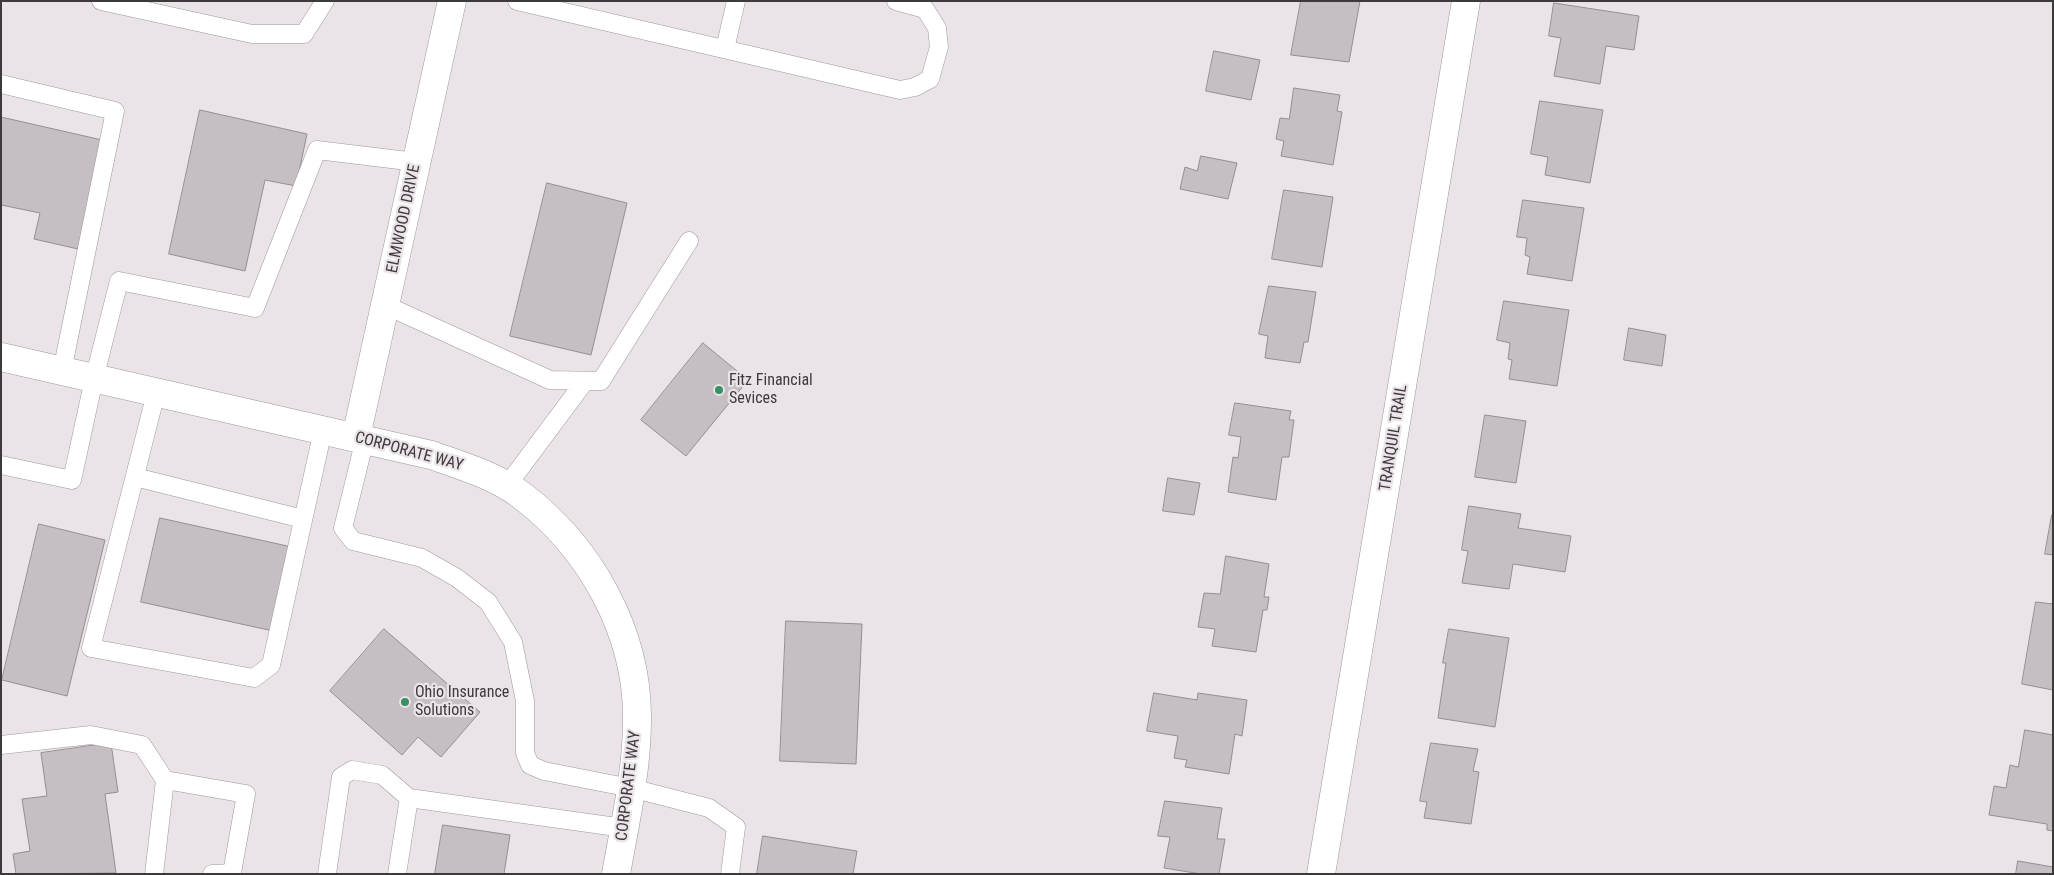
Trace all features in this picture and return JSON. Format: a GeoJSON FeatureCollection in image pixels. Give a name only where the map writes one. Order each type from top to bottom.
{"type":"FeatureCollection","features":[{"type":"Feature","properties":{"kind":"street","name":"ELMWOOD DRIVE"},"geometry":{"type":"LineString","coordinates":[[361,438],[385,305],[452,1]]}},
{"type":"Feature","properties":{"kind":"street","name":"TRANQUIL TRAIL"},"geometry":{"type":"LineString","coordinates":[[1321,874],[1466,1]]}},
{"type":"Feature","properties":{"kind":"street","name":"CORPORATE WAY"},"geometry":{"type":"LineString","coordinates":[[1,357],[431,455],[476,471],[519,494],[553,522],[581,555],[602,588],[620,627],[632,669],[638,719],[635,762],[616,874]]}},
{"type":"Feature","properties":{"kind":"lane"},"geometry":{"type":"LineString","coordinates":[[102,1],[252,34],[304,34],[325,1]]}},
{"type":"Feature","properties":{"kind":"lane"},"geometry":{"type":"LineString","coordinates":[[517,1],[900,90],[915,87],[930,79],[939,47],[937,28],[925,9],[896,1]]}},
{"type":"Feature","properties":{"kind":"lane"},"geometry":{"type":"LineString","coordinates":[[725,49],[736,1]]}},
{"type":"Feature","properties":{"kind":"lane"},"geometry":{"type":"LineString","coordinates":[[1,84],[116,111],[62,371]]}},
{"type":"Feature","properties":{"kind":"lane"},"geometry":{"type":"LineString","coordinates":[[1,465],[72,480],[94,379],[119,281],[255,308],[317,150],[416,162]]}},
{"type":"Feature","properties":{"kind":"lane"},"geometry":{"type":"LineString","coordinates":[[385,305],[550,380],[601,381],[689,241]]}},
{"type":"Feature","properties":{"kind":"lane"},"geometry":{"type":"LineString","coordinates":[[506,487],[585,381]]}},
{"type":"Feature","properties":{"kind":"lane"},"geometry":{"type":"LineString","coordinates":[[156,392],[91,648],[254,678],[271,665],[323,430]]}},
{"type":"Feature","properties":{"kind":"lane"},"geometry":{"type":"LineString","coordinates":[[361,438],[344,528],[353,541],[422,558],[457,578],[488,602],[513,642],[524,701],[525,753],[530,765],[544,771],[630,788],[709,808],[736,827],[730,874]]}},
{"type":"Feature","properties":{"kind":"lane"},"geometry":{"type":"LineString","coordinates":[[135,477],[303,519]]}},
{"type":"Feature","properties":{"kind":"lane"},"geometry":{"type":"LineString","coordinates":[[1,745],[91,735],[142,745],[165,780],[154,874]]}},
{"type":"Feature","properties":{"kind":"lane"},"geometry":{"type":"LineString","coordinates":[[327,874],[341,777],[352,770],[382,775],[409,798],[624,828]]}},
{"type":"Feature","properties":{"kind":"lane"},"geometry":{"type":"LineString","coordinates":[[165,780],[246,794],[232,873],[212,874]]}},
{"type":"Feature","properties":{"kind":"lane"},"geometry":{"type":"LineString","coordinates":[[397,874],[409,798]]}},
{"type":"Feature","properties":{"kind":"building"},"geometry":{"type":"Polygon","coordinates":[[[1301,1],[1360,1],[1349,62],[1291,55],[1301,1]]]}},
{"type":"Feature","properties":{"kind":"building"},"geometry":{"type":"Polygon","coordinates":[[[1554,3],[1639,16],[1634,50],[1606,46],[1600,84],[1554,76],[1561,38],[1549,36],[1554,3]]]}},
{"type":"Feature","properties":{"kind":"building"},"geometry":{"type":"Polygon","coordinates":[[[1214,51],[1260,60],[1251,100],[1206,91],[1214,51]]]}},
{"type":"Feature","properties":{"kind":"building"},"geometry":{"type":"Polygon","coordinates":[[[1294,88],[1340,95],[1337,111],[1342,112],[1333,165],[1281,156],[1284,141],[1276,139],[1280,118],[1289,119],[1294,88]]]}},
{"type":"Feature","properties":{"kind":"building"},"geometry":{"type":"Polygon","coordinates":[[[1540,101],[1603,110],[1590,183],[1545,175],[1548,157],[1531,154],[1540,101]]]}},
{"type":"Feature","properties":{"kind":"building"},"geometry":{"type":"Polygon","coordinates":[[[200,110],[307,134],[296,186],[265,180],[245,271],[169,254],[200,110]]]}},
{"type":"Feature","properties":{"kind":"building"},"geometry":{"type":"Polygon","coordinates":[[[1,117],[102,140],[78,249],[34,239],[40,213],[1,205],[1,117]]]}},
{"type":"Feature","properties":{"kind":"building"},"geometry":{"type":"Polygon","coordinates":[[[1201,156],[1237,163],[1228,199],[1180,189],[1185,167],[1197,171],[1201,156]]]}},
{"type":"Feature","properties":{"kind":"building"},"geometry":{"type":"Polygon","coordinates":[[[547,183],[627,203],[591,355],[510,336],[547,183]]]}},
{"type":"Feature","properties":{"kind":"building"},"geometry":{"type":"Polygon","coordinates":[[[1284,190],[1333,197],[1322,267],[1272,259],[1284,190]]]}},
{"type":"Feature","properties":{"kind":"building"},"geometry":{"type":"Polygon","coordinates":[[[1523,200],[1584,208],[1572,281],[1527,274],[1530,257],[1525,255],[1527,238],[1517,237],[1523,200]]]}},
{"type":"Feature","properties":{"kind":"building"},"geometry":{"type":"Polygon","coordinates":[[[1269,286],[1316,292],[1308,342],[1304,342],[1300,363],[1265,358],[1268,336],[1259,334],[1269,286]]]}},
{"type":"Feature","properties":{"kind":"building"},"geometry":{"type":"Polygon","coordinates":[[[1504,301],[1569,310],[1557,386],[1509,379],[1512,360],[1508,359],[1510,343],[1497,340],[1504,301]]]}},
{"type":"Feature","properties":{"kind":"building"},"geometry":{"type":"Polygon","coordinates":[[[1629,328],[1666,335],[1662,366],[1624,360],[1629,328]]]}},
{"type":"Feature","properties":{"kind":"building"},"geometry":{"type":"Polygon","coordinates":[[[703,343],[748,380],[686,456],[641,420],[703,343]]]}},
{"type":"Feature","properties":{"kind":"building"},"geometry":{"type":"Polygon","coordinates":[[[1235,403],[1291,411],[1289,420],[1294,420],[1289,457],[1282,457],[1276,500],[1228,492],[1233,457],[1238,458],[1241,437],[1229,435],[1235,403]]]}},
{"type":"Feature","properties":{"kind":"building"},"geometry":{"type":"Polygon","coordinates":[[[1485,415],[1526,421],[1516,483],[1475,477],[1485,415]]]}},
{"type":"Feature","properties":{"kind":"building"},"geometry":{"type":"Polygon","coordinates":[[[1168,478],[1200,483],[1194,515],[1163,511],[1168,478]]]}},
{"type":"Feature","properties":{"kind":"building"},"geometry":{"type":"Polygon","coordinates":[[[1469,506],[1521,514],[1518,528],[1571,536],[1565,572],[1513,564],[1509,589],[1462,583],[1468,551],[1462,550],[1469,506]]]}},
{"type":"Feature","properties":{"kind":"building"},"geometry":{"type":"Polygon","coordinates":[[[2053,515],[2053,555],[2045,554],[2053,515]]]}},
{"type":"Feature","properties":{"kind":"building"},"geometry":{"type":"Polygon","coordinates":[[[160,518],[292,547],[273,631],[141,602],[160,518]]]}},
{"type":"Feature","properties":{"kind":"building"},"geometry":{"type":"Polygon","coordinates":[[[39,524],[105,540],[67,696],[2,680],[39,524]]]}},
{"type":"Feature","properties":{"kind":"building"},"geometry":{"type":"Polygon","coordinates":[[[1226,556],[1269,564],[1264,597],[1269,597],[1267,610],[1263,610],[1256,652],[1212,646],[1215,629],[1198,627],[1204,593],[1220,594],[1226,556]]]}},
{"type":"Feature","properties":{"kind":"building"},"geometry":{"type":"Polygon","coordinates":[[[2036,602],[2053,604],[2053,690],[2022,684],[2036,602]]]}},
{"type":"Feature","properties":{"kind":"building"},"geometry":{"type":"Polygon","coordinates":[[[786,621],[862,624],[856,764],[780,761],[786,621]]]}},
{"type":"Feature","properties":{"kind":"building","name":"Ohio Insurance Solutions"},"geometry":{"type":"Polygon","coordinates":[[[384,629],[480,712],[441,757],[418,737],[402,755],[330,691],[384,629]]]}},
{"type":"Feature","properties":{"kind":"building"},"geometry":{"type":"Polygon","coordinates":[[[1449,629],[1509,638],[1495,727],[1438,718],[1446,663],[1443,663],[1449,629]]]}},
{"type":"Feature","properties":{"kind":"building"},"geometry":{"type":"Polygon","coordinates":[[[1154,693],[1197,700],[1198,693],[1247,700],[1242,736],[1235,734],[1229,774],[1185,767],[1187,760],[1174,758],[1178,736],[1147,731],[1154,693]]]}},
{"type":"Feature","properties":{"kind":"building"},"geometry":{"type":"Polygon","coordinates":[[[2025,730],[2053,735],[2053,831],[2047,830],[2047,824],[1989,815],[1994,786],[2006,788],[2010,765],[2018,767],[2025,730]]]}},
{"type":"Feature","properties":{"kind":"building"},"geometry":{"type":"Polygon","coordinates":[[[111,743],[118,792],[105,794],[116,873],[16,874],[13,854],[30,851],[22,799],[47,796],[41,753],[111,743]]]}},
{"type":"Feature","properties":{"kind":"building"},"geometry":{"type":"Polygon","coordinates":[[[1431,743],[1478,749],[1473,771],[1479,772],[1471,824],[1424,818],[1427,802],[1420,801],[1431,743]]]}},
{"type":"Feature","properties":{"kind":"building"},"geometry":{"type":"Polygon","coordinates":[[[1165,801],[1222,808],[1217,839],[1225,839],[1219,874],[1201,874],[1164,868],[1170,837],[1158,836],[1165,801]]]}},
{"type":"Feature","properties":{"kind":"building"},"geometry":{"type":"Polygon","coordinates":[[[443,825],[510,835],[504,874],[435,874],[443,825]]]}},
{"type":"Feature","properties":{"kind":"building"},"geometry":{"type":"Polygon","coordinates":[[[763,836],[857,851],[853,874],[757,874],[763,836]]]}},
{"type":"Feature","properties":{"kind":"building"},"geometry":{"type":"Polygon","coordinates":[[[2018,861],[2053,867],[2053,874],[2016,874],[2018,861]]]}},
{"type":"Feature","properties":{"kind":"place","name":"Fitz Financial Sevices"},"geometry":{"type":"Point","coordinates":[719,390]}},
{"type":"Feature","properties":{"kind":"place","name":"Ohio Insurance Solutions"},"geometry":{"type":"Point","coordinates":[405,702]}}]}
